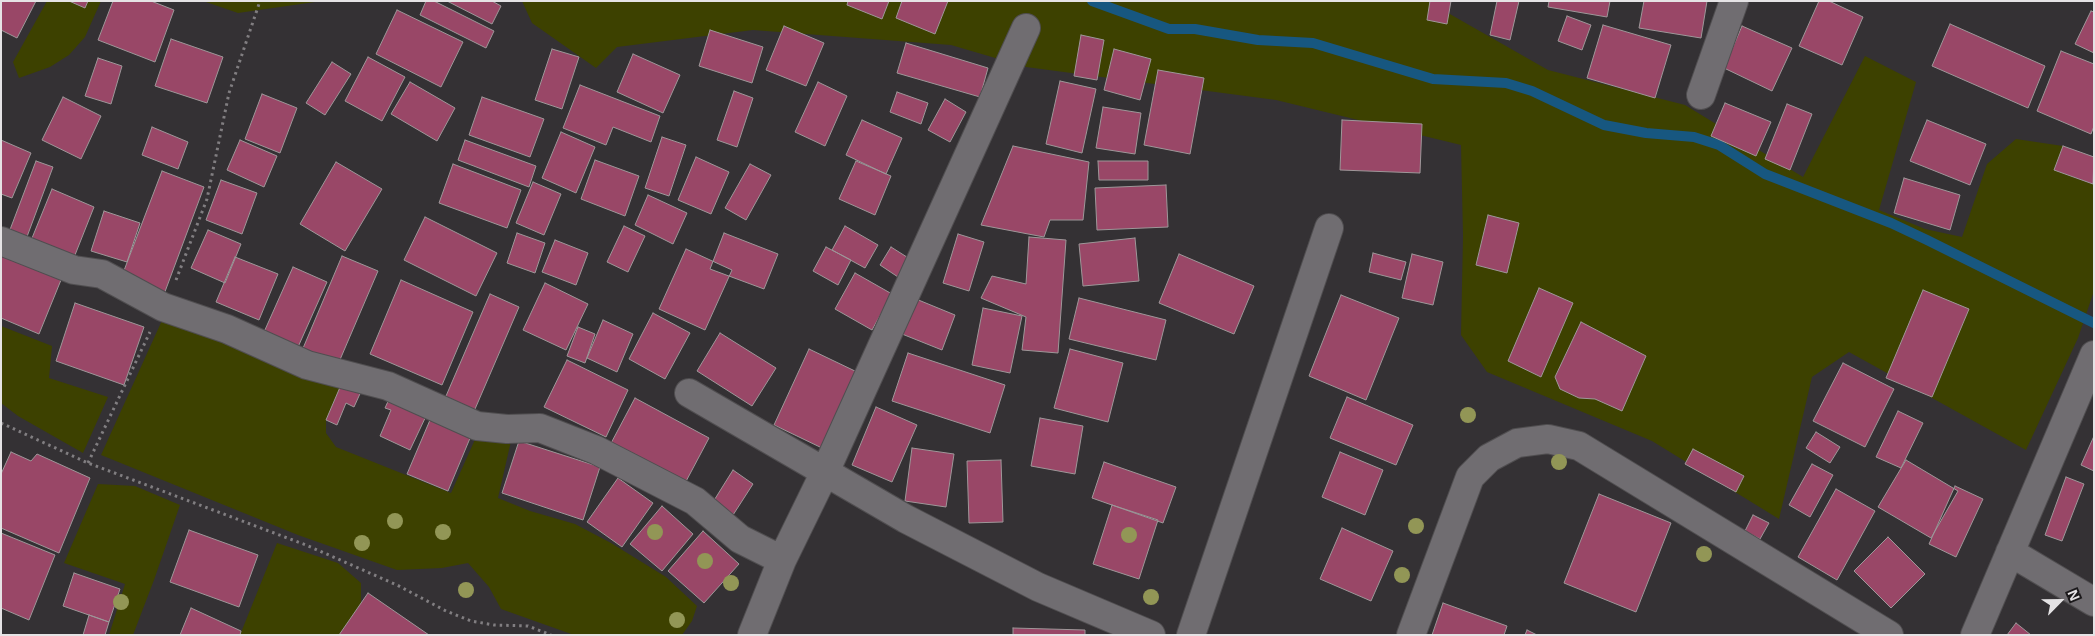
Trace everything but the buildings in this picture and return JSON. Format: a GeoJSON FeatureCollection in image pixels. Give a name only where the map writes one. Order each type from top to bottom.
{"type":"FeatureCollection","features":[{"type":"Feature","properties":{"kind":"street"},"geometry":{"type":"LineString","coordinates":[[1701,95],[1734,1]]}},
{"type":"Feature","properties":{"kind":"street"},"geometry":{"type":"LineString","coordinates":[[752,635],[782,560],[825,472],[1026,28]]}},
{"type":"Feature","properties":{"kind":"street"},"geometry":{"type":"LineString","coordinates":[[1191,635],[1329,228]]}},
{"type":"Feature","properties":{"kind":"street"},"geometry":{"type":"LineString","coordinates":[[1,241],[74,270],[102,274],[163,307],[227,329],[307,365],[388,386],[477,426],[507,429],[540,428],[596,450],[695,501],[740,539],[782,560]]}},
{"type":"Feature","properties":{"kind":"street"},"geometry":{"type":"LineString","coordinates":[[1975,635],[2094,355]]}},
{"type":"Feature","properties":{"kind":"street"},"geometry":{"type":"LineString","coordinates":[[689,393],[906,519],[1038,587],[1151,635]]}},
{"type":"Feature","properties":{"kind":"street"},"geometry":{"type":"LineString","coordinates":[[1411,635],[1470,478],[1489,458],[1517,443],[1548,439],[1579,446],[1888,635]]}},
{"type":"Feature","properties":{"kind":"street"},"geometry":{"type":"LineString","coordinates":[[2010,552],[2094,602]]}},
{"type":"Feature","properties":{"kind":"path"},"geometry":{"type":"LineString","coordinates":[[88,463],[174,285],[207,199],[229,93],[260,1]]}},
{"type":"Feature","properties":{"kind":"path"},"geometry":{"type":"LineString","coordinates":[[1,423],[88,463],[306,545],[398,585],[446,611],[471,621],[494,625],[528,626],[551,635]]}},
{"type":"Feature","properties":{"kind":"shaded area"},"geometry":{"type":"Polygon","coordinates":[[[47,1],[101,1],[85,37],[69,55],[50,67],[19,78],[13,62],[47,1]]]}},
{"type":"Feature","properties":{"kind":"shaded area"},"geometry":{"type":"Polygon","coordinates":[[[203,1],[322,1],[238,13],[203,1]]]}},
{"type":"Feature","properties":{"kind":"shaded area"},"geometry":{"type":"Polygon","coordinates":[[[522,1],[1427,1],[1548,70],[1685,105],[1803,177],[1865,56],[1916,82],[1879,210],[1925,229],[1962,237],[1987,164],[2016,139],[2063,146],[2054,170],[2092,184],[2094,183],[2094,291],[2078,338],[2026,450],[1849,352],[1812,377],[1779,519],[1652,441],[1487,372],[1461,335],[1463,236],[1461,145],[1276,100],[1026,67],[951,45],[753,30],[617,47],[596,68],[532,23],[522,1]]]}},
{"type":"Feature","properties":{"kind":"shaded area"},"geometry":{"type":"Polygon","coordinates":[[[164,316],[344,378],[326,420],[326,433],[336,447],[451,493],[477,435],[511,441],[498,498],[530,511],[575,524],[611,543],[666,577],[697,606],[692,621],[682,635],[574,635],[501,609],[489,587],[468,563],[442,568],[397,570],[298,535],[101,455],[164,316]]]}},
{"type":"Feature","properties":{"kind":"shaded area"},"geometry":{"type":"Polygon","coordinates":[[[1,326],[52,346],[49,378],[108,397],[83,453],[18,416],[1,403],[1,326]]]}},
{"type":"Feature","properties":{"kind":"shaded area"},"geometry":{"type":"Polygon","coordinates":[[[98,484],[135,486],[180,505],[133,635],[109,635],[125,584],[64,563],[98,484]]]}},
{"type":"Feature","properties":{"kind":"shaded area"},"geometry":{"type":"Polygon","coordinates":[[[277,543],[338,563],[361,583],[361,604],[339,635],[240,635],[277,543]]]}},
{"type":"Feature","properties":{"kind":"waterway"},"geometry":{"type":"LineString","coordinates":[[1092,1],[1169,29],[1195,29],[1258,40],[1313,43],[1433,79],[1506,83],[1532,91],[1604,125],[1646,133],[1694,137],[1719,145],[1765,174],[1891,223],[2094,323]]}}]}
